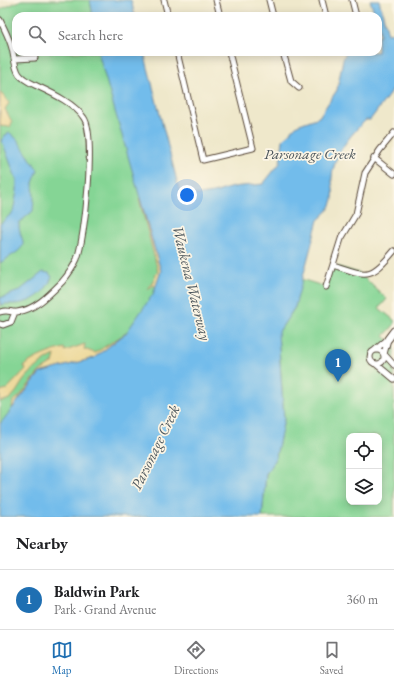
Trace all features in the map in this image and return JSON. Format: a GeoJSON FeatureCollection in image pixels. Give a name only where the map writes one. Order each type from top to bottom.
{"type":"FeatureCollection","features":[{"type":"Feature","properties":{"kind":"street"},"geometry":{"type":"LineString","coordinates":[[164,0],[167,12]]}},
{"type":"Feature","properties":{"kind":"street"},"geometry":{"type":"LineString","coordinates":[[216,0],[219,12]]}},
{"type":"Feature","properties":{"kind":"street"},"geometry":{"type":"LineString","coordinates":[[269,0],[273,12]]}},
{"type":"Feature","properties":{"kind":"street"},"geometry":{"type":"LineString","coordinates":[[322,0],[325,12]]}},
{"type":"Feature","properties":{"kind":"street"},"geometry":{"type":"LineString","coordinates":[[352,0],[355,12]]}},
{"type":"Feature","properties":{"kind":"street"},"geometry":{"type":"LineString","coordinates":[[0,20],[12,51]]}},
{"type":"Feature","properties":{"kind":"street"},"geometry":{"type":"LineString","coordinates":[[0,312],[7,310],[15,312],[28,309],[42,300],[63,281],[72,270],[77,260],[84,223],[89,170],[89,134],[87,123],[80,113],[62,99],[22,77],[18,73],[14,56]]}},
{"type":"Feature","properties":{"kind":"street"},"geometry":{"type":"LineString","coordinates":[[178,56],[204,160],[253,148],[231,56]]}},
{"type":"Feature","properties":{"kind":"street"},"geometry":{"type":"LineString","coordinates":[[284,56],[291,81],[299,88]]}},
{"type":"Feature","properties":{"kind":"street"},"geometry":{"type":"LineString","coordinates":[[15,59],[35,58]]}},
{"type":"Feature","properties":{"kind":"street"},"geometry":{"type":"LineString","coordinates":[[326,287],[341,239],[356,214],[365,173],[374,158],[394,133]]}},
{"type":"Feature","properties":{"kind":"street"},"geometry":{"type":"LineString","coordinates":[[374,158],[394,174]]}},
{"type":"Feature","properties":{"kind":"street"},"geometry":{"type":"LineString","coordinates":[[333,265],[359,273],[368,274],[375,272],[382,266],[394,251]]}},
{"type":"Feature","properties":{"kind":"street"},"geometry":{"type":"LineString","coordinates":[[0,324],[2,325],[12,322],[15,312]]}},
{"type":"Feature","properties":{"kind":"street"},"geometry":{"type":"LineString","coordinates":[[394,332],[372,352],[370,358],[375,364],[394,379]]}},
{"type":"Feature","properties":{"kind":"street"},"geometry":{"type":"LineString","coordinates":[[375,364],[382,363],[388,339]]}},
{"type":"Feature","properties":{"kind":"street"},"geometry":{"type":"LineString","coordinates":[[372,352],[379,350],[394,365]]}},
{"type":"Feature","properties":{"kind":"green space"},"geometry":{"type":"Polygon","coordinates":[[[22,0],[90,0],[92,12],[12,12],[12,56],[99,56],[164,271],[153,313],[96,360],[0,424],[0,11],[1,9],[22,0]]]}},
{"type":"Feature","properties":{"kind":"green space"},"geometry":{"type":"Polygon","coordinates":[[[333,265],[359,273],[387,299],[379,308],[394,320],[394,325],[384,336],[394,345],[394,517],[262,517],[266,474],[276,457],[284,419],[278,333],[295,307],[301,279],[326,287],[333,265]]]}},
{"type":"Feature","properties":{"kind":"sand"},"geometry":{"type":"Polygon","coordinates":[[[0,92],[9,103],[5,109],[12,122],[10,127],[0,126],[0,92]]]}},
{"type":"Feature","properties":{"kind":"sand"},"geometry":{"type":"Polygon","coordinates":[[[139,198],[161,271],[156,287],[153,285],[148,290],[158,271],[139,198]]]}},
{"type":"Feature","properties":{"kind":"sand"},"geometry":{"type":"Polygon","coordinates":[[[126,333],[94,358],[40,373],[12,408],[13,401],[19,397],[40,371],[53,363],[55,355],[51,357],[42,363],[23,381],[16,392],[8,400],[0,401],[0,391],[7,389],[26,369],[24,366],[33,360],[64,348],[65,351],[85,344],[84,349],[95,353],[126,333]]]}},
{"type":"Feature","properties":{"kind":"water"},"geometry":{"type":"Polygon","coordinates":[[[90,0],[131,0],[134,12],[92,12],[90,0]]]}},
{"type":"Feature","properties":{"kind":"water"},"geometry":{"type":"Polygon","coordinates":[[[370,0],[379,0],[388,34],[394,33],[394,88],[370,120],[366,120],[349,138],[336,160],[332,178],[332,203],[328,210],[318,220],[295,307],[278,333],[284,419],[276,457],[266,474],[262,517],[0,517],[0,424],[40,373],[94,358],[126,333],[153,294],[161,271],[99,56],[145,56],[180,193],[197,195],[207,194],[233,187],[263,184],[280,163],[283,140],[297,125],[319,117],[337,90],[344,56],[382,56],[382,12],[374,12],[370,0]]]}},
{"type":"Feature","properties":{"kind":"water"},"geometry":{"type":"Polygon","coordinates":[[[10,133],[17,139],[38,170],[33,183],[33,211],[19,223],[23,244],[18,252],[0,263],[0,224],[13,212],[17,191],[17,181],[2,141],[5,135],[10,133]]]}},
{"type":"Feature","properties":{"kind":"water"},"geometry":{"type":"Polygon","coordinates":[[[43,272],[49,273],[52,277],[46,288],[38,296],[27,302],[0,305],[0,298],[19,291],[43,272]]]}},
{"type":"Feature","properties":{"kind":"place","name":"Baldwin Park"},"geometry":{"type":"Point","coordinates":[338,382]}},
{"type":"Feature","properties":{"kind":"water label","name":"Parsonage Creek"},"geometry":{"type":"Point","coordinates":[310,153]}},
{"type":"Feature","properties":{"kind":"water label","name":"Waukena Waterway"},"geometry":{"type":"Point","coordinates":[192,283]}},
{"type":"Feature","properties":{"kind":"water label","name":"Parsonage Creek"},"geometry":{"type":"Point","coordinates":[155,447]}}]}
